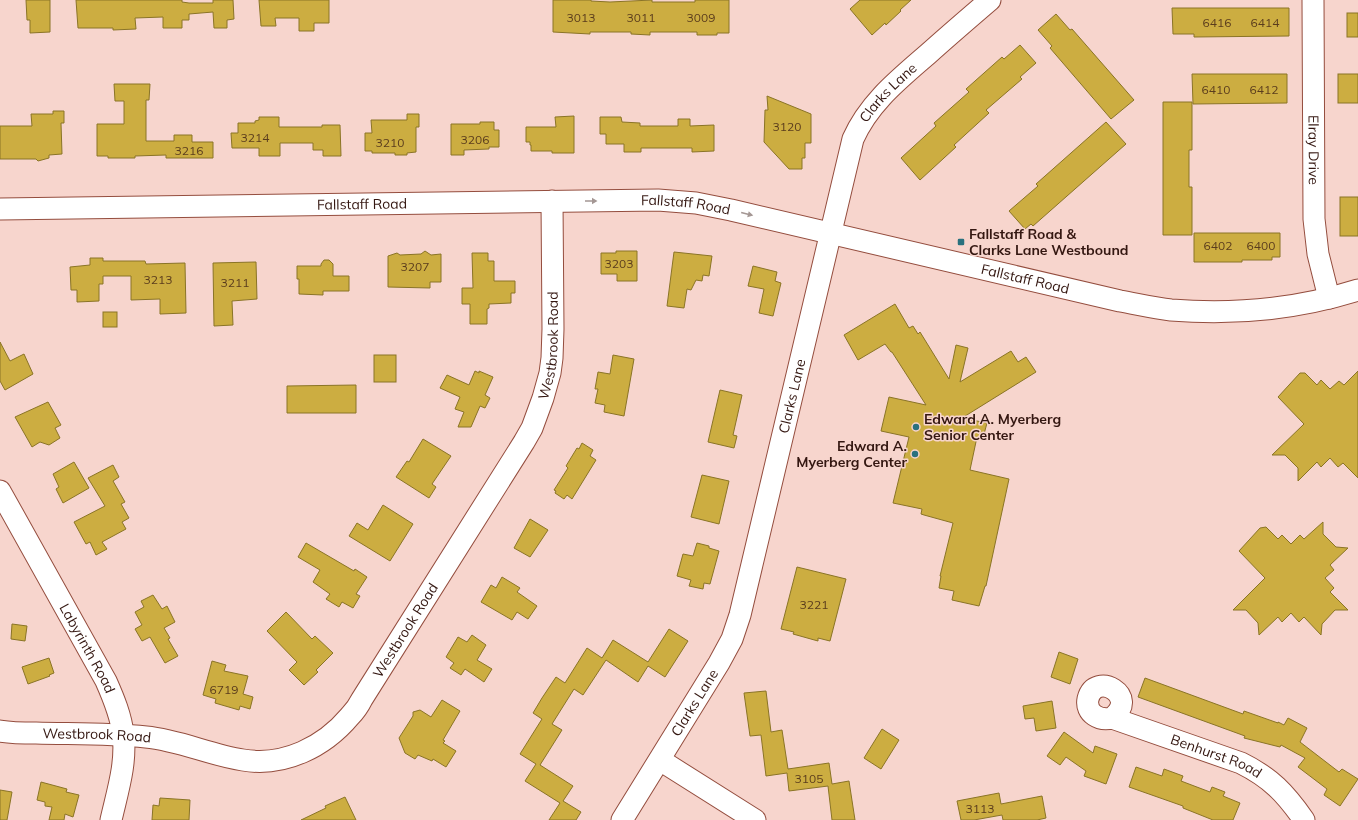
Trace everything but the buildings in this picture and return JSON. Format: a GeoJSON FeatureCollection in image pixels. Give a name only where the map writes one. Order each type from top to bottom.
{"type":"FeatureCollection","features":[{"type":"Feature","properties":{"kind":"street","name":"Clarks Lane"},"geometry":{"type":"LineString","coordinates":[[622,820],[719,663],[732,639],[740,615],[853,139],[860,124],[873,106],[894,84],[990,0]]}},
{"type":"Feature","properties":{"kind":"street","name":"Elray Drive"},"geometry":{"type":"LineString","coordinates":[[1313,0],[1314,219],[1318,254],[1329,298]]}},
{"type":"Feature","properties":{"kind":"street","name":"Fallstaff Road"},"geometry":{"type":"LineString","coordinates":[[0,210],[658,200],[689,203],[731,210],[1120,302],[1171,310],[1211,311],[1282,308],[1358,290]]}},
{"type":"Feature","properties":{"kind":"street","name":"Westbrook Road"},"geometry":{"type":"LineString","coordinates":[[0,732],[123,735],[170,741],[243,760],[265,762],[302,753],[336,731],[351,716],[524,442],[538,412],[547,384],[552,358],[552,201]]}},
{"type":"Feature","properties":{"kind":"street","name":"Labyrinth Road"},"geometry":{"type":"LineString","coordinates":[[0,491],[106,681],[118,708],[123,735],[123,760],[111,820]]}},
{"type":"Feature","properties":{"kind":"street","name":"Benhurst Road"},"geometry":{"type":"LineString","coordinates":[[1112,718],[1241,763],[1260,773],[1290,800],[1304,820]]}},
{"type":"Feature","properties":{"kind":"street"},"geometry":{"type":"LineString","coordinates":[[660,760],[755,820]]}},
{"type":"Feature","properties":{"kind":"place","name":"Fallstaff Road & Clarks Lane Westbound"},"geometry":{"type":"Point","coordinates":[961,242]}},
{"type":"Feature","properties":{"kind":"place","name":"Edward A. Myerberg Senior Center"},"geometry":{"type":"Point","coordinates":[916,427]}},
{"type":"Feature","properties":{"kind":"place","name":"Edward A. Myerberg Center"},"geometry":{"type":"Point","coordinates":[915,454]}}]}
